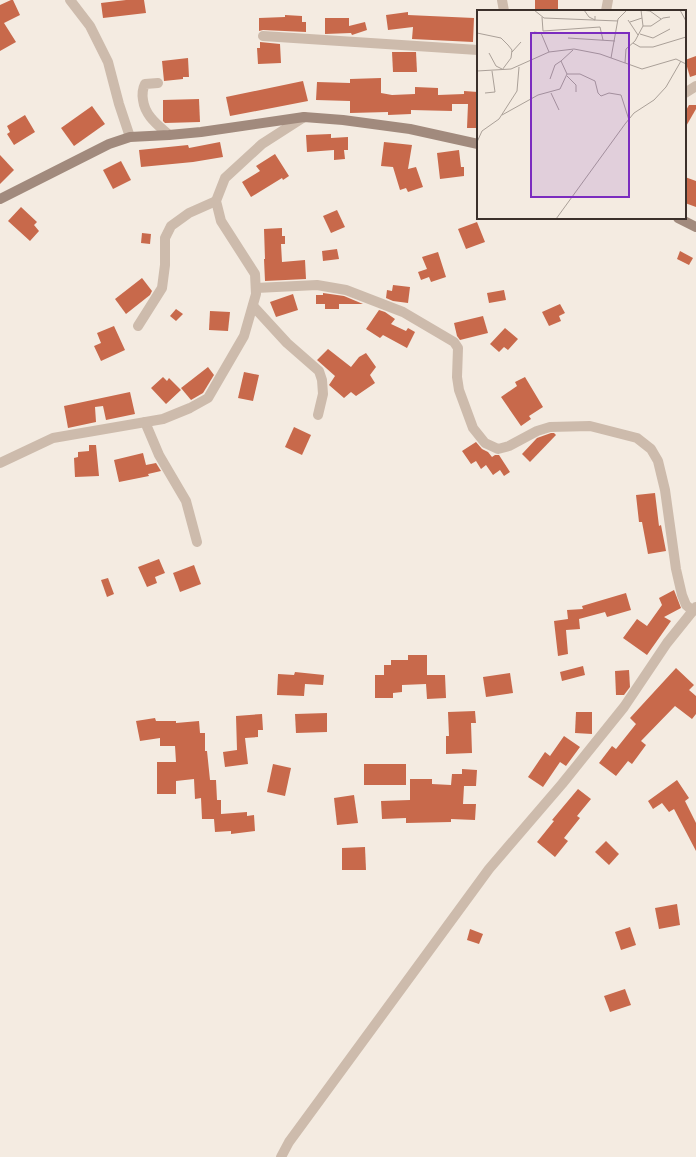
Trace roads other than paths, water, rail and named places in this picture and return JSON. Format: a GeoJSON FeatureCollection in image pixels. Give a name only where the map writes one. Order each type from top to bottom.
{"type":"FeatureCollection","features":[{"type":"Feature","properties":{"kind":"main road"},"geometry":{"type":"LineString","coordinates":[[0,199],[109,144],[130,137],[170,135],[304,117],[343,120],[410,129],[477,144]]}},
{"type":"Feature","properties":{"kind":"main road"},"geometry":{"type":"LineString","coordinates":[[680,219],[696,226]]}},
{"type":"Feature","properties":{"kind":"street"},"geometry":{"type":"LineString","coordinates":[[70,0],[90,26],[108,62],[119,104],[130,137]]}},
{"type":"Feature","properties":{"kind":"street"},"geometry":{"type":"LineString","coordinates":[[502,0],[504,10]]}},
{"type":"Feature","properties":{"kind":"street"},"geometry":{"type":"LineString","coordinates":[[606,10],[608,0]]}},
{"type":"Feature","properties":{"kind":"street"},"geometry":{"type":"LineString","coordinates":[[263,36],[477,50]]}},
{"type":"Feature","properties":{"kind":"street"},"geometry":{"type":"LineString","coordinates":[[158,83],[145,84],[142,89],[143,107],[148,116],[170,135]]}},
{"type":"Feature","properties":{"kind":"street"},"geometry":{"type":"LineString","coordinates":[[686,92],[696,86]]}},
{"type":"Feature","properties":{"kind":"street"},"geometry":{"type":"LineString","coordinates":[[0,463],[53,438],[163,419],[190,408],[208,398],[244,336],[256,294],[255,274],[222,221],[216,201],[225,178],[262,144],[304,117]]}},
{"type":"Feature","properties":{"kind":"street"},"geometry":{"type":"LineString","coordinates":[[138,326],[162,288],[166,238],[171,226],[189,213],[216,201]]}},
{"type":"Feature","properties":{"kind":"street"},"geometry":{"type":"LineString","coordinates":[[256,288],[317,285],[346,290],[403,312],[454,342],[458,348],[456,377],[473,428],[485,442],[498,449],[509,446],[537,431],[550,427],[590,426],[637,438],[651,449],[658,461],[678,576],[686,605],[694,609],[667,643],[619,713],[562,784],[489,868],[289,1142],[281,1157]]}},
{"type":"Feature","properties":{"kind":"street"},"geometry":{"type":"LineString","coordinates":[[253,306],[287,343],[319,371],[322,380],[323,394],[318,414]]}},
{"type":"Feature","properties":{"kind":"street"},"geometry":{"type":"LineString","coordinates":[[145,422],[159,455],[186,501],[197,542]]}}]}
